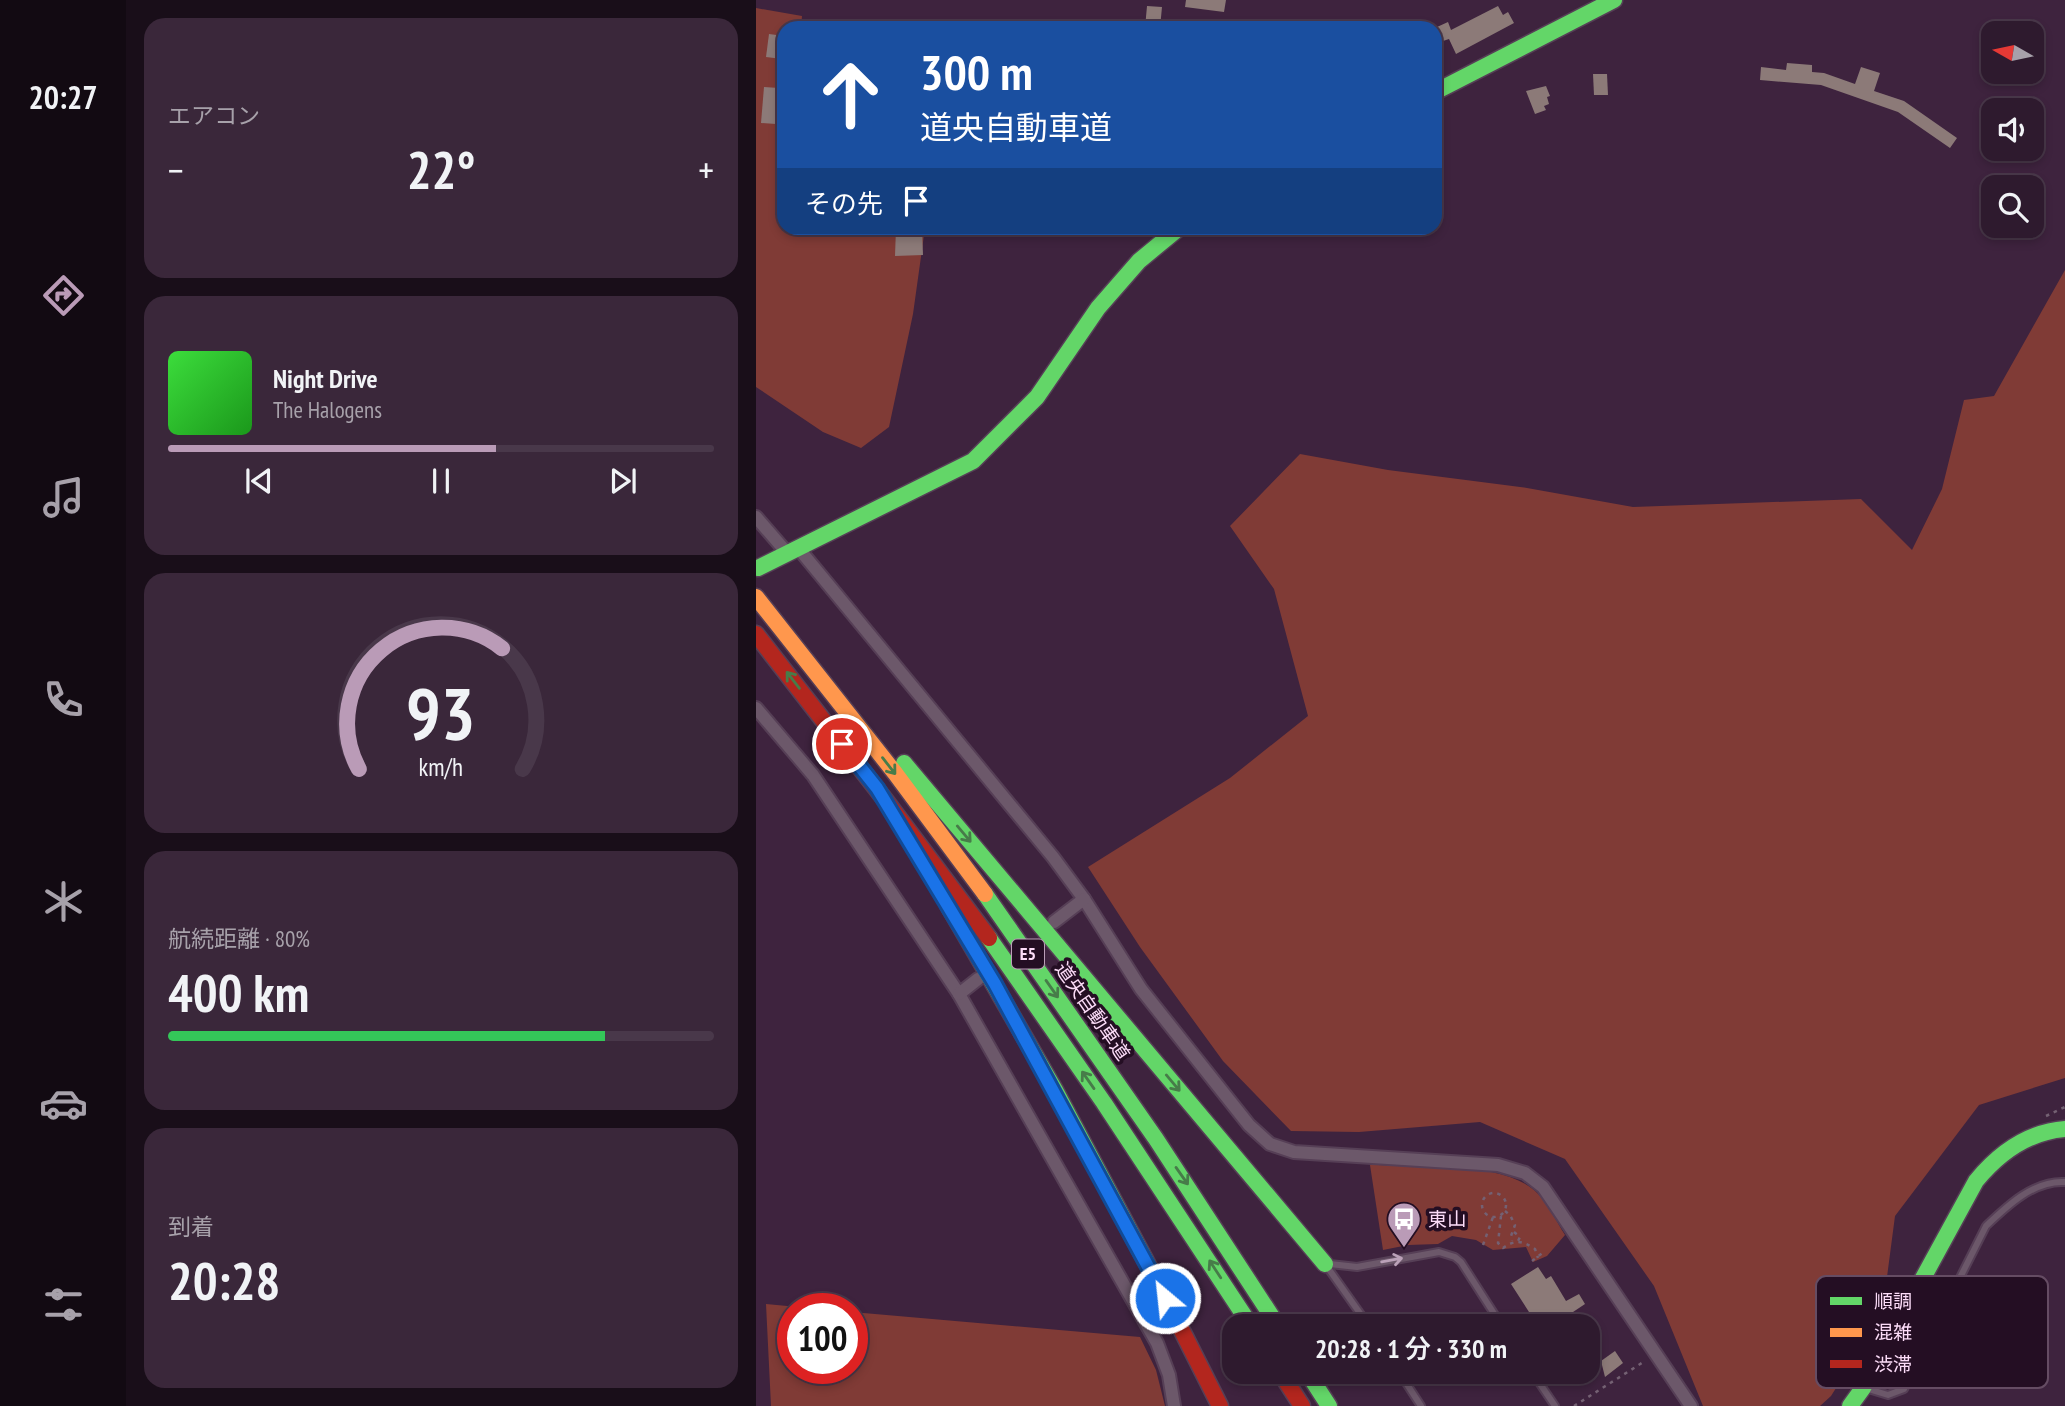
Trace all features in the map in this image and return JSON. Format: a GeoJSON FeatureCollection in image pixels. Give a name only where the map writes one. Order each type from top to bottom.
{"type":"FeatureCollection","features":[{"type":"Feature","properties":{"kind":"main road"},"geometry":{"type":"LineString","coordinates":[[1442,88],[1614,0]]}},
{"type":"Feature","properties":{"kind":"main road"},"geometry":{"type":"LineString","coordinates":[[758,568],[973,461],[1037,397],[1098,308],[1139,261],[1171,235]]}},
{"type":"Feature","properties":{"kind":"main road","name":"道央自動車道"},"geometry":{"type":"LineString","coordinates":[[756,597],[903,785],[1028,954],[1189,1187],[1270,1314]]}},
{"type":"Feature","properties":{"kind":"main road"},"geometry":{"type":"LineString","coordinates":[[773,617],[893,750],[1325,1264]]}},
{"type":"Feature","properties":{"kind":"main road","name":"E5"},"geometry":{"type":"LineString","coordinates":[[756,634],[877,788],[1019,980],[1171,1201],[1243,1314]]}},
{"type":"Feature","properties":{"kind":"main road"},"geometry":{"type":"LineString","coordinates":[[877,788],[995,984],[1126,1225],[1220,1406]]}},
{"type":"Feature","properties":{"kind":"main road"},"geometry":{"type":"LineString","coordinates":[[1924,1276],[1976,1181],[1995,1158],[2025,1140],[2054,1129],[2065,1129]]}},
{"type":"Feature","properties":{"kind":"main road"},"geometry":{"type":"LineString","coordinates":[[1288,1384],[1302,1406]]}},
{"type":"Feature","properties":{"kind":"main road"},"geometry":{"type":"LineString","coordinates":[[1315,1384],[1329,1406]]}},
{"type":"Feature","properties":{"kind":"main road"},"geometry":{"type":"LineString","coordinates":[[1850,1406],[1863,1388]]}},
{"type":"Feature","properties":{"kind":"street"},"geometry":{"type":"LineString","coordinates":[[756,517],[793,552],[1053,857],[1084,899],[1141,989],[1249,1125],[1270,1143],[1294,1152],[1459,1161],[1498,1165],[1525,1173],[1543,1188],[1691,1406]]}},
{"type":"Feature","properties":{"kind":"street"},"geometry":{"type":"LineString","coordinates":[[756,708],[813,775],[959,994],[1157,1343],[1169,1375],[1174,1406]]}},
{"type":"Feature","properties":{"kind":"street"},"geometry":{"type":"LineString","coordinates":[[1055,922],[1084,899]]}},
{"type":"Feature","properties":{"kind":"street"},"geometry":{"type":"LineString","coordinates":[[959,994],[978,979]]}},
{"type":"Feature","properties":{"kind":"lane"},"geometry":{"type":"LineString","coordinates":[[1961,1276],[1986,1226],[2002,1210],[2051,1181],[2065,1182]]}},
{"type":"Feature","properties":{"kind":"lane"},"geometry":{"type":"LineString","coordinates":[[1325,1264],[1357,1267],[1439,1252],[1448,1254],[1461,1262],[1494,1314]]}},
{"type":"Feature","properties":{"kind":"lane"},"geometry":{"type":"LineString","coordinates":[[1325,1264],[1360,1314]]}},
{"type":"Feature","properties":{"kind":"lane"},"geometry":{"type":"LineString","coordinates":[[1407,1384],[1421,1406]]}},
{"type":"Feature","properties":{"kind":"lane"},"geometry":{"type":"LineString","coordinates":[[1540,1384],[1555,1406]]}},
{"type":"Feature","properties":{"kind":"lane"},"geometry":{"type":"LineString","coordinates":[[1863,1388],[1888,1395],[1905,1388]]}},
{"type":"Feature","properties":{"kind":"path"},"geometry":{"type":"LineString","coordinates":[[1501,1216],[1486,1214],[1482,1207],[1484,1199],[1490,1194],[1498,1193],[1505,1198],[1507,1206],[1501,1216],[1498,1244],[1503,1248],[1516,1242],[1520,1237],[1514,1231]]}},
{"type":"Feature","properties":{"kind":"path"},"geometry":{"type":"LineString","coordinates":[[1505,1211],[1514,1221],[1514,1231],[1510,1238],[1535,1249],[1538,1258]]}},
{"type":"Feature","properties":{"kind":"path"},"geometry":{"type":"LineString","coordinates":[[1483,1245],[1493,1217]]}},
{"type":"Feature","properties":{"kind":"path"},"geometry":{"type":"LineString","coordinates":[[1532,1261],[1545,1251]]}},
{"type":"Feature","properties":{"kind":"path"},"geometry":{"type":"LineString","coordinates":[[1574,1406],[1655,1355]]}},
{"type":"Feature","properties":{"kind":"shaded area"},"geometry":{"type":"Polygon","coordinates":[[[756,8],[802,16],[802,21],[777,21],[777,235],[924,235],[913,314],[889,427],[861,448],[823,432],[756,387],[756,8]]]}},
{"type":"Feature","properties":{"kind":"shaded area"},"geometry":{"type":"Polygon","coordinates":[[[2065,270],[2065,1078],[1979,1105],[1895,1216],[1887,1276],[1816,1276],[1816,1388],[1836,1388],[1820,1406],[1703,1406],[1654,1286],[1565,1159],[1480,1122],[1359,1132],[1291,1131],[1223,1061],[1140,947],[1088,867],[1230,778],[1308,716],[1274,589],[1230,526],[1300,454],[1388,470],[1527,488],[1633,507],[1861,499],[1912,550],[1942,489],[1964,400],[1994,396],[2065,270]]]}},
{"type":"Feature","properties":{"kind":"shaded area"},"geometry":{"type":"Polygon","coordinates":[[[1370,1165],[1456,1167],[1500,1174],[1534,1190],[1547,1205],[1565,1235],[1547,1256],[1533,1262],[1526,1247],[1493,1250],[1476,1240],[1452,1236],[1438,1244],[1408,1245],[1383,1250],[1370,1165]]]}},
{"type":"Feature","properties":{"kind":"shaded area"},"geometry":{"type":"Polygon","coordinates":[[[766,1304],[777,1305],[777,1384],[868,1384],[868,1313],[1140,1337],[1156,1370],[1165,1406],[771,1406],[766,1304]]]}},
{"type":"Feature","properties":{"kind":"building"},"geometry":{"type":"Polygon","coordinates":[[[1186,0],[1226,0],[1224,12],[1185,7],[1186,0]]]}},
{"type":"Feature","properties":{"kind":"building"},"geometry":{"type":"Polygon","coordinates":[[[1147,6],[1162,7],[1161,21],[1146,21],[1147,6]]]}},
{"type":"Feature","properties":{"kind":"building"},"geometry":{"type":"Polygon","coordinates":[[[1498,6],[1503,15],[1508,12],[1514,23],[1456,54],[1449,39],[1443,41],[1442,39],[1442,25],[1448,22],[1451,30],[1498,6]]]}},
{"type":"Feature","properties":{"kind":"building"},"geometry":{"type":"Polygon","coordinates":[[[769,34],[777,35],[777,58],[766,57],[769,34]]]}},
{"type":"Feature","properties":{"kind":"building"},"geometry":{"type":"Polygon","coordinates":[[[1787,63],[1812,65],[1812,72],[1824,73],[1855,84],[1861,67],[1880,73],[1874,91],[1904,101],[1957,138],[1950,148],[1898,112],[1821,85],[1760,80],[1761,67],[1786,70],[1787,63]]]}},
{"type":"Feature","properties":{"kind":"building"},"geometry":{"type":"Polygon","coordinates":[[[1593,74],[1607,74],[1608,95],[1594,95],[1593,74]]]}},
{"type":"Feature","properties":{"kind":"building"},"geometry":{"type":"Polygon","coordinates":[[[1546,86],[1550,96],[1547,97],[1549,104],[1544,106],[1546,110],[1535,114],[1526,91],[1546,86]]]}},
{"type":"Feature","properties":{"kind":"building"},"geometry":{"type":"Polygon","coordinates":[[[764,87],[777,88],[776,124],[761,123],[764,87]]]}},
{"type":"Feature","properties":{"kind":"building"},"geometry":{"type":"Polygon","coordinates":[[[896,235],[922,235],[923,255],[895,256],[896,235]]]}},
{"type":"Feature","properties":{"kind":"building"},"geometry":{"type":"Polygon","coordinates":[[[1538,1267],[1546,1279],[1551,1276],[1566,1301],[1579,1294],[1585,1304],[1570,1314],[1530,1314],[1511,1284],[1538,1267]]]}},
{"type":"Feature","properties":{"kind":"building"},"geometry":{"type":"Polygon","coordinates":[[[1615,1351],[1623,1363],[1605,1377],[1601,1361],[1615,1351]]]}},
{"type":"Feature","properties":{"kind":"traffic: fast"},"geometry":{"type":"LineString","coordinates":[[1442,88],[1614,0]]}},
{"type":"Feature","properties":{"kind":"traffic: fast"},"geometry":{"type":"LineString","coordinates":[[758,568],[973,461],[1037,397],[1098,308],[1139,261],[1171,235]]}},
{"type":"Feature","properties":{"kind":"traffic: fast"},"geometry":{"type":"LineString","coordinates":[[904,763],[1325,1264]]}},
{"type":"Feature","properties":{"kind":"traffic: fast"},"geometry":{"type":"LineString","coordinates":[[985,894],[1156,1139],[1270,1314]]}},
{"type":"Feature","properties":{"kind":"traffic: fast"},"geometry":{"type":"LineString","coordinates":[[948,905],[1055,1090],[1166,1299]]}},
{"type":"Feature","properties":{"kind":"traffic: fast"},"geometry":{"type":"LineString","coordinates":[[989,938],[1104,1103],[1243,1314]]}},
{"type":"Feature","properties":{"kind":"traffic: fast"},"geometry":{"type":"LineString","coordinates":[[1924,1276],[1976,1181],[1994,1161],[2026,1139],[2065,1129]]}},
{"type":"Feature","properties":{"kind":"traffic: fast"},"geometry":{"type":"LineString","coordinates":[[1315,1384],[1329,1406]]}},
{"type":"Feature","properties":{"kind":"traffic: fast"},"geometry":{"type":"LineString","coordinates":[[1850,1406],[1863,1388]]}},
{"type":"Feature","properties":{"kind":"traffic: slow"},"geometry":{"type":"LineString","coordinates":[[756,597],[895,773],[985,894]]}},
{"type":"Feature","properties":{"kind":"traffic: jam"},"geometry":{"type":"LineString","coordinates":[[756,634],[989,938]]}},
{"type":"Feature","properties":{"kind":"traffic: jam"},"geometry":{"type":"LineString","coordinates":[[1166,1299],[1220,1406]]}},
{"type":"Feature","properties":{"kind":"traffic: jam"},"geometry":{"type":"LineString","coordinates":[[1288,1384],[1302,1406]]}},
{"type":"Feature","properties":{"kind":"place","name":"東山"},"geometry":{"type":"Point","coordinates":[1404,1249]}},
{"type":"Feature","properties":{"kind":"route"},"geometry":{"type":"LineString","coordinates":[[842,744],[877,788],[995,984],[1165,1298]]}}]}
